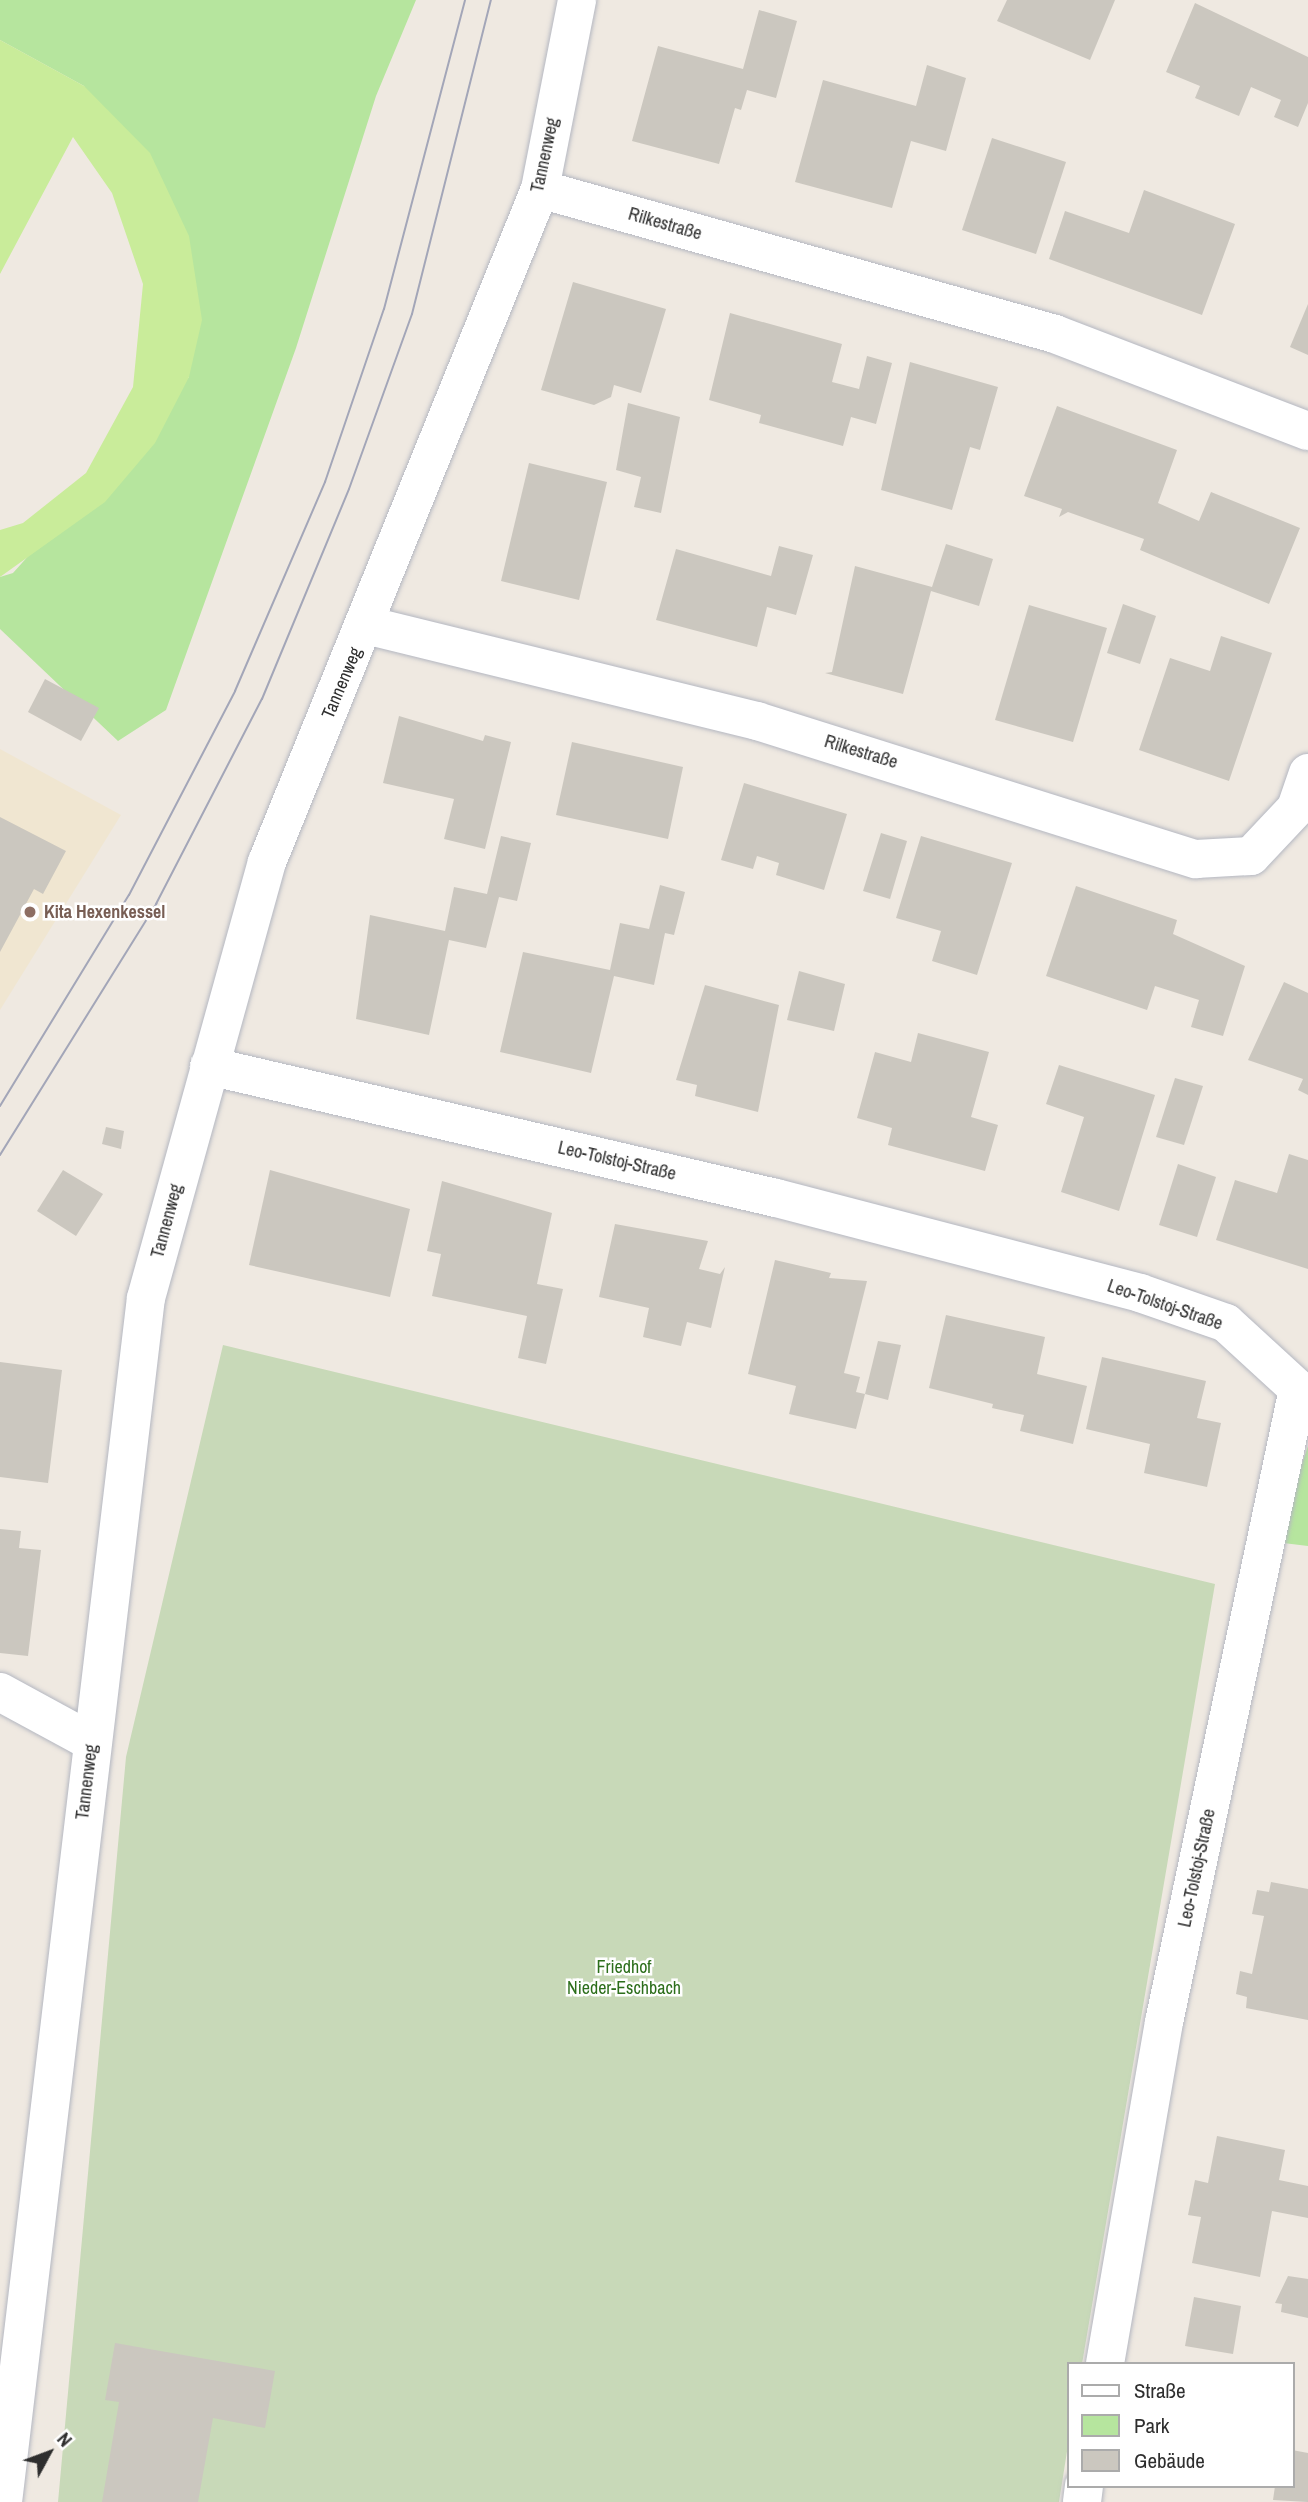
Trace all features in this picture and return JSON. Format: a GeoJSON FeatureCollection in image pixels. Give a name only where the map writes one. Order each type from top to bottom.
{"type":"FeatureCollection","features":[{"type":"Feature","properties":{"kind":"street","name":"Tannenweg"},"geometry":{"type":"LineString","coordinates":[[3,2502],[146,1298],[267,862],[366,625],[540,189],[577,0]]}},
{"type":"Feature","properties":{"kind":"street","name":"Rilkestraße"},"geometry":{"type":"LineString","coordinates":[[540,189],[1055,334],[1308,431]]}},
{"type":"Feature","properties":{"kind":"street","name":"Rilkestraße"},"geometry":{"type":"LineString","coordinates":[[366,625],[757,721],[1196,859],[1251,856],[1296,808],[1308,773]]}},
{"type":"Feature","properties":{"kind":"street","name":"Leo-Tolstoj-Straße"},"geometry":{"type":"LineString","coordinates":[[209,1066],[776,1198],[1140,1293],[1226,1323],[1298,1389],[1164,2022],[1105,2362]]}},
{"type":"Feature","properties":{"kind":"street"},"geometry":{"type":"LineString","coordinates":[[0,1692],[92,1742]]}},
{"type":"Feature","properties":{"kind":"shaded area","name":"Kita Hexenkessel"},"geometry":{"type":"Polygon","coordinates":[[[0,749],[121,815],[0,1010],[0,749]]]}},
{"type":"Feature","properties":{"kind":"green space"},"geometry":{"type":"Polygon","coordinates":[[[0,0],[416,0],[376,96],[296,348],[166,710],[118,741],[0,629],[0,577],[13,573],[189,377],[84,86],[0,40],[0,0]]]}},
{"type":"Feature","properties":{"kind":"green space"},"geometry":{"type":"Polygon","coordinates":[[[0,40],[84,86],[150,153],[189,236],[202,320],[189,377],[155,443],[105,502],[0,577],[0,530],[23,523],[86,473],[133,387],[143,284],[112,193],[73,137],[0,274],[0,40]]]}},
{"type":"Feature","properties":{"kind":"green space","name":"Friedhof Nieder-Eschbach"},"geometry":{"type":"Polygon","coordinates":[[[223,1345],[1215,1584],[1082,2362],[1066,2362],[1066,2458],[1059,2502],[58,2502],[126,1757],[223,1345]]]}},
{"type":"Feature","properties":{"kind":"green space"},"geometry":{"type":"Polygon","coordinates":[[[1308,1446],[1308,1546],[1275,1542],[1308,1446]]]}},
{"type":"Feature","properties":{"kind":"building"},"geometry":{"type":"Polygon","coordinates":[[[1007,0],[1115,0],[1090,60],[997,21],[1007,0]]]}},
{"type":"Feature","properties":{"kind":"building"},"geometry":{"type":"Polygon","coordinates":[[[1195,3],[1308,57],[1308,103],[1298,127],[1274,117],[1281,100],[1251,87],[1239,116],[1195,98],[1200,86],[1166,72],[1195,3]]]}},
{"type":"Feature","properties":{"kind":"building"},"geometry":{"type":"Polygon","coordinates":[[[759,10],[797,21],[776,98],[747,90],[741,110],[735,108],[719,164],[632,141],[658,46],[743,69],[759,10]]]}},
{"type":"Feature","properties":{"kind":"building"},"geometry":{"type":"Polygon","coordinates":[[[927,65],[966,78],[946,151],[911,141],[892,208],[795,182],[823,80],[916,106],[927,65]]]}},
{"type":"Feature","properties":{"kind":"building"},"geometry":{"type":"Polygon","coordinates":[[[992,138],[1066,162],[1036,254],[962,230],[992,138]]]}},
{"type":"Feature","properties":{"kind":"building"},"geometry":{"type":"Polygon","coordinates":[[[1144,190],[1235,224],[1202,315],[1049,259],[1065,211],[1129,233],[1144,190]]]}},
{"type":"Feature","properties":{"kind":"building"},"geometry":{"type":"Polygon","coordinates":[[[573,282],[666,309],[641,393],[614,385],[611,397],[594,405],[541,390],[573,282]]]}},
{"type":"Feature","properties":{"kind":"building"},"geometry":{"type":"Polygon","coordinates":[[[1308,304],[1308,355],[1290,347],[1308,304]]]}},
{"type":"Feature","properties":{"kind":"building"},"geometry":{"type":"Polygon","coordinates":[[[730,313],[842,344],[832,382],[859,389],[867,356],[892,363],[876,424],[851,417],[843,446],[759,423],[761,415],[709,400],[730,313]]]}},
{"type":"Feature","properties":{"kind":"building"},"geometry":{"type":"Polygon","coordinates":[[[910,362],[998,387],[980,450],[970,447],[952,510],[881,490],[910,362]]]}},
{"type":"Feature","properties":{"kind":"building"},"geometry":{"type":"Polygon","coordinates":[[[628,403],[680,417],[661,513],[634,507],[641,477],[616,470],[628,403]]]}},
{"type":"Feature","properties":{"kind":"building"},"geometry":{"type":"Polygon","coordinates":[[[1057,406],[1177,450],[1158,503],[1199,521],[1211,492],[1300,528],[1269,604],[1140,550],[1144,539],[1068,512],[1059,517],[1062,509],[1024,496],[1057,406]]]}},
{"type":"Feature","properties":{"kind":"building"},"geometry":{"type":"Polygon","coordinates":[[[529,463],[607,482],[579,600],[501,581],[529,463]]]}},
{"type":"Feature","properties":{"kind":"building"},"geometry":{"type":"Polygon","coordinates":[[[946,544],[993,559],[979,606],[931,591],[903,694],[825,673],[832,672],[855,566],[932,587],[946,544]]]}},
{"type":"Feature","properties":{"kind":"building"},"geometry":{"type":"Polygon","coordinates":[[[779,546],[813,555],[796,615],[767,607],[757,647],[656,620],[676,549],[771,576],[779,546]]]}},
{"type":"Feature","properties":{"kind":"building"},"geometry":{"type":"Polygon","coordinates":[[[1123,604],[1156,616],[1140,664],[1107,653],[1123,604]]]}},
{"type":"Feature","properties":{"kind":"building"},"geometry":{"type":"Polygon","coordinates":[[[1029,605],[1107,628],[1073,742],[995,720],[1029,605]]]}},
{"type":"Feature","properties":{"kind":"building"},"geometry":{"type":"Polygon","coordinates":[[[1221,636],[1272,653],[1229,781],[1139,750],[1170,658],[1210,671],[1221,636]]]}},
{"type":"Feature","properties":{"kind":"building"},"geometry":{"type":"Polygon","coordinates":[[[45,679],[99,708],[81,741],[28,712],[45,679]]]}},
{"type":"Feature","properties":{"kind":"building"},"geometry":{"type":"Polygon","coordinates":[[[399,716],[483,741],[485,735],[511,742],[485,849],[444,839],[454,799],[383,783],[399,716]]]}},
{"type":"Feature","properties":{"kind":"building"},"geometry":{"type":"Polygon","coordinates":[[[572,742],[683,767],[668,839],[556,815],[572,742]]]}},
{"type":"Feature","properties":{"kind":"building"},"geometry":{"type":"Polygon","coordinates":[[[744,783],[847,814],[824,890],[776,875],[779,863],[757,856],[753,869],[721,860],[744,783]]]}},
{"type":"Feature","properties":{"kind":"building"},"geometry":{"type":"Polygon","coordinates":[[[0,817],[66,851],[43,894],[34,889],[0,952],[0,817]]]}},
{"type":"Feature","properties":{"kind":"building"},"geometry":{"type":"Polygon","coordinates":[[[881,833],[907,841],[890,899],[863,891],[881,833]]]}},
{"type":"Feature","properties":{"kind":"building"},"geometry":{"type":"Polygon","coordinates":[[[501,836],[531,843],[517,901],[499,897],[486,948],[449,940],[429,1035],[356,1019],[370,915],[445,931],[454,887],[487,894],[501,836]]]}},
{"type":"Feature","properties":{"kind":"building"},"geometry":{"type":"Polygon","coordinates":[[[921,836],[1012,863],[977,975],[932,961],[941,931],[896,918],[921,836]]]}},
{"type":"Feature","properties":{"kind":"building"},"geometry":{"type":"Polygon","coordinates":[[[660,885],[685,892],[674,935],[665,933],[654,985],[614,976],[591,1073],[500,1052],[523,952],[610,970],[620,923],[649,929],[660,885]]]}},
{"type":"Feature","properties":{"kind":"building"},"geometry":{"type":"Polygon","coordinates":[[[1076,886],[1177,920],[1173,934],[1245,966],[1223,1036],[1191,1027],[1199,1000],[1155,986],[1147,1010],[1046,976],[1076,886]]]}},
{"type":"Feature","properties":{"kind":"building"},"geometry":{"type":"Polygon","coordinates":[[[799,971],[845,984],[834,1031],[787,1020],[799,971]]]}},
{"type":"Feature","properties":{"kind":"building"},"geometry":{"type":"Polygon","coordinates":[[[1284,982],[1308,993],[1308,1095],[1298,1090],[1303,1079],[1248,1060],[1284,982]]]}},
{"type":"Feature","properties":{"kind":"building"},"geometry":{"type":"Polygon","coordinates":[[[705,985],[779,1005],[758,1112],[695,1096],[697,1085],[676,1080],[705,985]]]}},
{"type":"Feature","properties":{"kind":"building"},"geometry":{"type":"Polygon","coordinates":[[[918,1033],[989,1052],[971,1117],[998,1125],[985,1171],[888,1145],[892,1128],[857,1118],[875,1052],[911,1062],[918,1033]]]}},
{"type":"Feature","properties":{"kind":"building"},"geometry":{"type":"Polygon","coordinates":[[[1059,1065],[1155,1095],[1119,1211],[1061,1192],[1084,1117],[1046,1104],[1059,1065]]]}},
{"type":"Feature","properties":{"kind":"building"},"geometry":{"type":"Polygon","coordinates":[[[1175,1078],[1203,1086],[1184,1145],[1156,1137],[1175,1078]]]}},
{"type":"Feature","properties":{"kind":"building"},"geometry":{"type":"Polygon","coordinates":[[[106,1127],[124,1131],[121,1149],[102,1144],[106,1127]]]}},
{"type":"Feature","properties":{"kind":"building"},"geometry":{"type":"Polygon","coordinates":[[[1289,1154],[1308,1160],[1308,1269],[1216,1240],[1235,1180],[1277,1193],[1289,1154]]]}},
{"type":"Feature","properties":{"kind":"building"},"geometry":{"type":"Polygon","coordinates":[[[1178,1164],[1216,1177],[1197,1237],[1159,1225],[1178,1164]]]}},
{"type":"Feature","properties":{"kind":"building"},"geometry":{"type":"Polygon","coordinates":[[[63,1170],[103,1194],[76,1236],[37,1211],[63,1170]]]}},
{"type":"Feature","properties":{"kind":"building"},"geometry":{"type":"Polygon","coordinates":[[[270,1170],[410,1209],[390,1297],[249,1265],[270,1170]]]}},
{"type":"Feature","properties":{"kind":"building"},"geometry":{"type":"Polygon","coordinates":[[[442,1181],[552,1213],[537,1284],[563,1289],[546,1364],[518,1358],[527,1316],[432,1296],[441,1254],[427,1251],[442,1181]]]}},
{"type":"Feature","properties":{"kind":"building"},"geometry":{"type":"Polygon","coordinates":[[[615,1224],[708,1241],[699,1269],[720,1274],[725,1267],[711,1328],[687,1322],[681,1346],[643,1337],[649,1308],[599,1297],[615,1224]]]}},
{"type":"Feature","properties":{"kind":"building"},"geometry":{"type":"Polygon","coordinates":[[[775,1260],[831,1273],[829,1278],[867,1281],[844,1373],[860,1377],[856,1392],[865,1394],[856,1429],[789,1414],[796,1386],[748,1374],[775,1260]]]}},
{"type":"Feature","properties":{"kind":"building"},"geometry":{"type":"Polygon","coordinates":[[[946,1315],[1045,1337],[1037,1374],[1087,1386],[1073,1444],[1020,1431],[1024,1415],[992,1408],[993,1404],[929,1388],[946,1315]]]}},
{"type":"Feature","properties":{"kind":"building"},"geometry":{"type":"Polygon","coordinates":[[[878,1341],[901,1345],[888,1400],[865,1394],[878,1341]]]}},
{"type":"Feature","properties":{"kind":"building"},"geometry":{"type":"Polygon","coordinates":[[[1102,1357],[1206,1381],[1197,1418],[1221,1423],[1207,1487],[1144,1473],[1150,1444],[1086,1429],[1102,1357]]]}},
{"type":"Feature","properties":{"kind":"building"},"geometry":{"type":"Polygon","coordinates":[[[0,1362],[62,1370],[48,1483],[0,1477],[0,1362]]]}},
{"type":"Feature","properties":{"kind":"building"},"geometry":{"type":"Polygon","coordinates":[[[0,1529],[21,1531],[19,1548],[41,1550],[28,1656],[0,1653],[0,1529]]]}},
{"type":"Feature","properties":{"kind":"building"},"geometry":{"type":"Polygon","coordinates":[[[1271,1882],[1308,1889],[1308,2020],[1246,2008],[1247,1997],[1236,1994],[1240,1971],[1252,1974],[1264,1916],[1252,1914],[1257,1890],[1269,1892],[1271,1882]]]}},
{"type":"Feature","properties":{"kind":"building"},"geometry":{"type":"Polygon","coordinates":[[[1217,2136],[1285,2150],[1279,2180],[1308,2186],[1308,2218],[1272,2211],[1260,2277],[1192,2263],[1201,2217],[1188,2215],[1195,2180],[1208,2183],[1217,2136]]]}},
{"type":"Feature","properties":{"kind":"building"},"geometry":{"type":"Polygon","coordinates":[[[1288,2276],[1308,2279],[1308,2318],[1281,2312],[1282,2304],[1275,2303],[1288,2276]]]}},
{"type":"Feature","properties":{"kind":"building"},"geometry":{"type":"Polygon","coordinates":[[[1194,2297],[1241,2306],[1233,2354],[1185,2346],[1194,2297]]]}},
{"type":"Feature","properties":{"kind":"building"},"geometry":{"type":"Polygon","coordinates":[[[115,2343],[275,2371],[265,2428],[213,2418],[198,2502],[102,2502],[119,2402],[105,2400],[115,2343]]]}},
{"type":"Feature","properties":{"kind":"building"},"geometry":{"type":"Polygon","coordinates":[[[1294,2450],[1308,2453],[1308,2502],[1273,2500],[1275,2488],[1294,2488],[1294,2450]]]}},
{"type":"Feature","properties":{"kind":"tram line"},"geometry":{"type":"LineString","coordinates":[[0,1106],[129,895],[235,691],[325,482],[384,309],[465,0]]}},
{"type":"Feature","properties":{"kind":"tram line"},"geometry":{"type":"LineString","coordinates":[[0,1155],[156,904],[262,699],[349,489],[412,314],[491,0]]}},
{"type":"Feature","properties":{"kind":"place","name":"Kita Hexenkessel"},"geometry":{"type":"Point","coordinates":[30,912]}}]}
